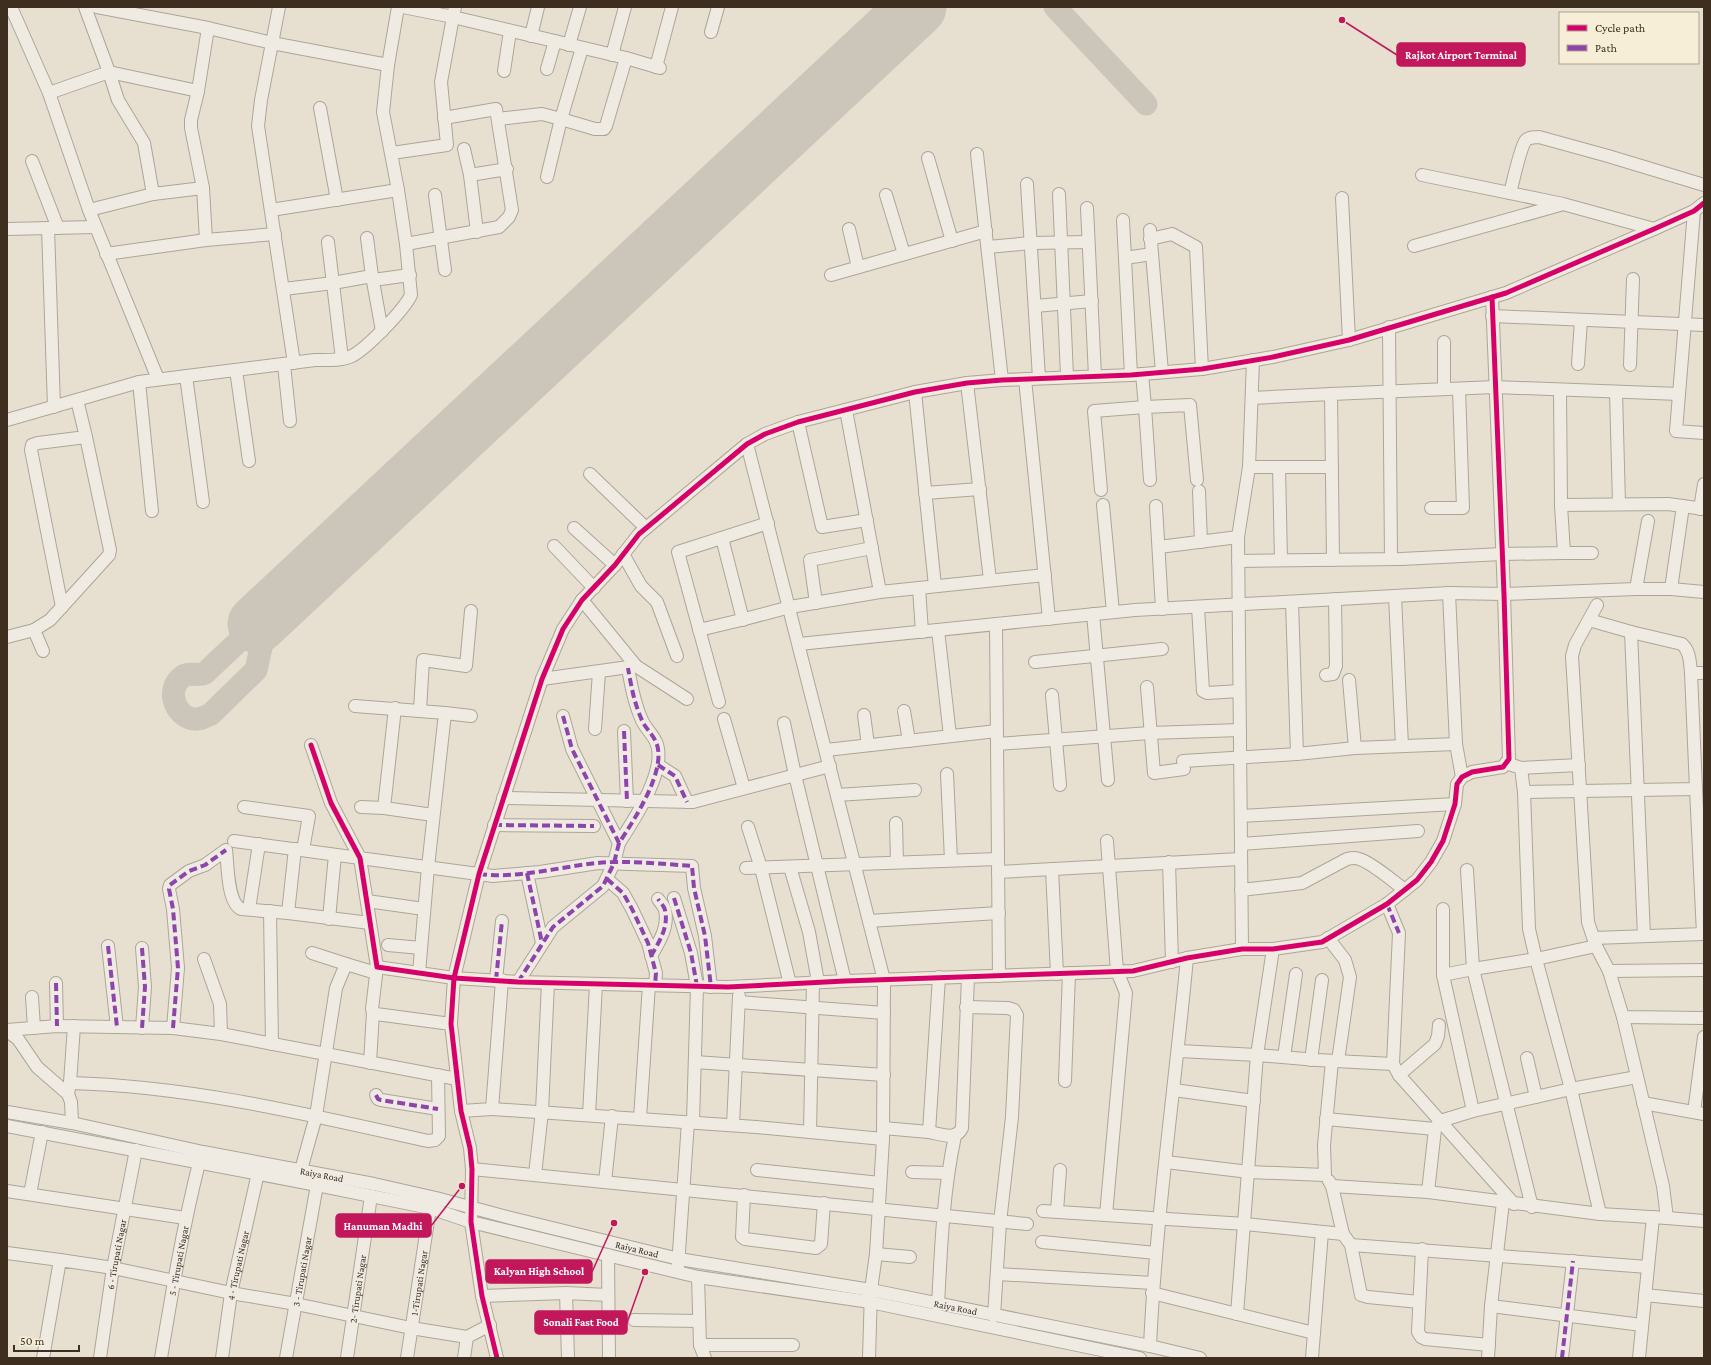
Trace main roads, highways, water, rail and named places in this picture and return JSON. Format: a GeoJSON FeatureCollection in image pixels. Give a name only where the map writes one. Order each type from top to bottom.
{"type":"FeatureCollection","features":[{"type":"Feature","properties":{"kind":"place","name":"Rajkot Airport Terminal"},"geometry":{"type":"Point","coordinates":[1342,20]}},
{"type":"Feature","properties":{"kind":"place","name":"Hanuman Madhi"},"geometry":{"type":"Point","coordinates":[462,1186]}},
{"type":"Feature","properties":{"kind":"place","name":"Kalyan High School"},"geometry":{"type":"Point","coordinates":[614,1223]}},
{"type":"Feature","properties":{"kind":"place","name":"Sonali Fast Food"},"geometry":{"type":"Point","coordinates":[645,1272]}}]}
